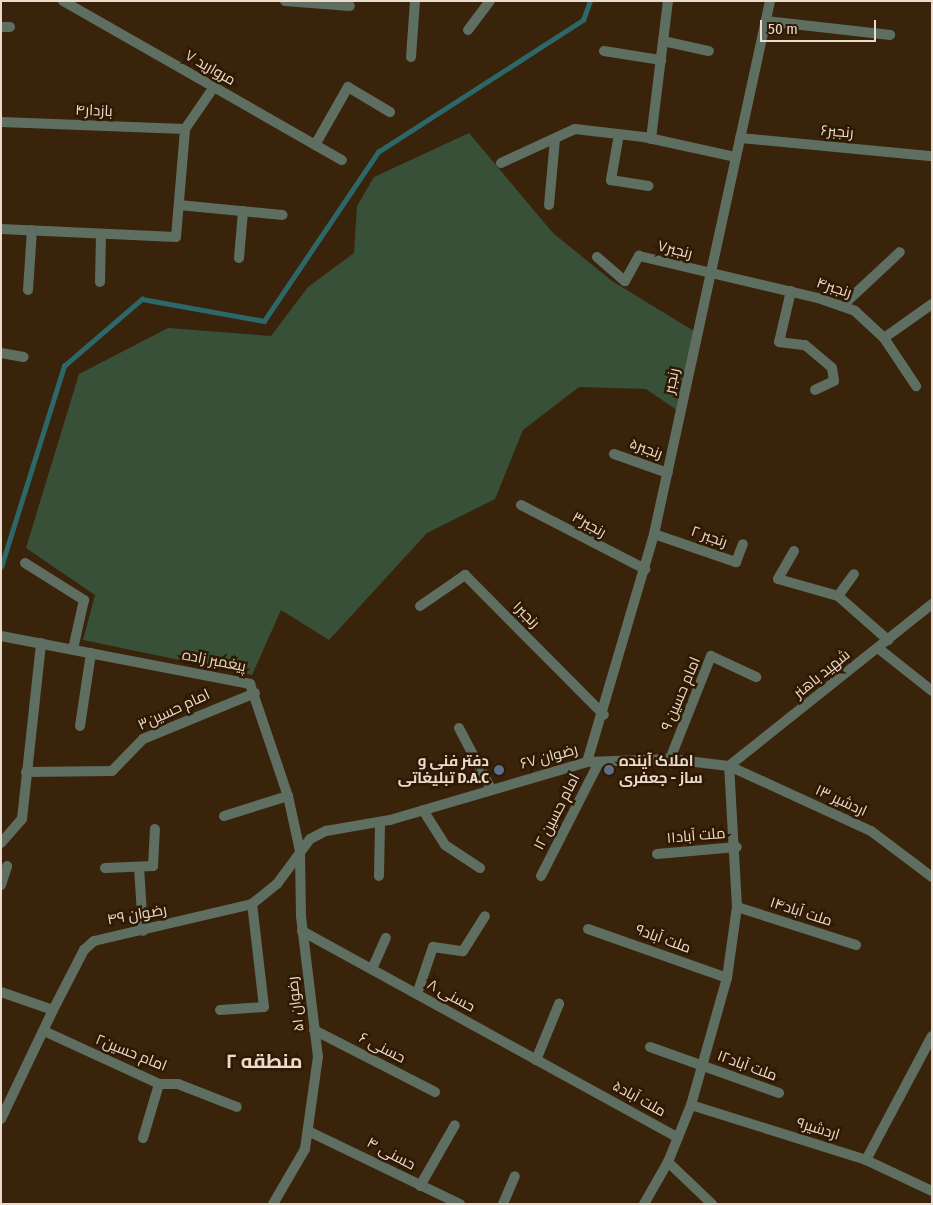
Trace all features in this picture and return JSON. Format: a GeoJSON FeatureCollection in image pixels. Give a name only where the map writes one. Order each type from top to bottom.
{"type":"FeatureCollection","features":[{"type":"Feature","properties":{"kind":"street","name":"مروارید ۷"},"geometry":{"type":"LineString","coordinates":[[63,1],[342,160]]}},
{"type":"Feature","properties":{"kind":"street"},"geometry":{"type":"LineString","coordinates":[[285,1],[350,6]]}},
{"type":"Feature","properties":{"kind":"street"},"geometry":{"type":"LineString","coordinates":[[411,57],[416,1]]}},
{"type":"Feature","properties":{"kind":"street"},"geometry":{"type":"LineString","coordinates":[[468,30],[490,1]]}},
{"type":"Feature","properties":{"kind":"street"},"geometry":{"type":"LineString","coordinates":[[651,138],[668,1]]}},
{"type":"Feature","properties":{"kind":"street","name":"رنجبر"},"geometry":{"type":"LineString","coordinates":[[587,762],[604,716],[654,534],[770,1]]}},
{"type":"Feature","properties":{"kind":"street"},"geometry":{"type":"LineString","coordinates":[[766,21],[890,35]]}},
{"type":"Feature","properties":{"kind":"street"},"geometry":{"type":"LineString","coordinates":[[663,41],[709,50]]}},
{"type":"Feature","properties":{"kind":"street"},"geometry":{"type":"LineString","coordinates":[[604,50],[661,60]]}},
{"type":"Feature","properties":{"kind":"street"},"geometry":{"type":"LineString","coordinates":[[1,229],[176,237],[185,129],[214,87]]}},
{"type":"Feature","properties":{"kind":"street"},"geometry":{"type":"LineString","coordinates":[[315,145],[348,87],[390,112]]}},
{"type":"Feature","properties":{"kind":"street","name":"بازدار۴"},"geometry":{"type":"LineString","coordinates":[[1,122],[185,129]]}},
{"type":"Feature","properties":{"kind":"street"},"geometry":{"type":"LineString","coordinates":[[501,163],[575,129],[651,138],[735,157]]}},
{"type":"Feature","properties":{"kind":"street"},"geometry":{"type":"LineString","coordinates":[[619,134],[611,180],[649,186]]}},
{"type":"Feature","properties":{"kind":"street"},"geometry":{"type":"LineString","coordinates":[[549,205],[555,138]]}},
{"type":"Feature","properties":{"kind":"street","name":"رنجبر۶"},"geometry":{"type":"LineString","coordinates":[[740,138],[932,156]]}},
{"type":"Feature","properties":{"kind":"street"},"geometry":{"type":"LineString","coordinates":[[179,205],[283,215]]}},
{"type":"Feature","properties":{"kind":"street"},"geometry":{"type":"LineString","coordinates":[[239,258],[243,211]]}},
{"type":"Feature","properties":{"kind":"street"},"geometry":{"type":"LineString","coordinates":[[28,290],[32,230]]}},
{"type":"Feature","properties":{"kind":"street"},"geometry":{"type":"LineString","coordinates":[[100,282],[101,234]]}},
{"type":"Feature","properties":{"kind":"street"},"geometry":{"type":"LineString","coordinates":[[842,306],[900,252]]}},
{"type":"Feature","properties":{"kind":"street","name":"رنجبر۷"},"geometry":{"type":"LineString","coordinates":[[597,257],[625,281],[639,256],[710,272]]}},
{"type":"Feature","properties":{"kind":"street","name":"رنجبر۴"},"geometry":{"type":"LineString","coordinates":[[710,272],[791,291],[855,311],[884,338],[916,386]]}},
{"type":"Feature","properties":{"kind":"street"},"geometry":{"type":"LineString","coordinates":[[791,291],[779,342],[805,345],[832,368],[834,381],[815,390]]}},
{"type":"Feature","properties":{"kind":"street"},"geometry":{"type":"LineString","coordinates":[[884,338],[932,304]]}},
{"type":"Feature","properties":{"kind":"street"},"geometry":{"type":"LineString","coordinates":[[1,353],[24,357]]}},
{"type":"Feature","properties":{"kind":"street","name":"رنجبر۵"},"geometry":{"type":"LineString","coordinates":[[614,454],[668,473]]}},
{"type":"Feature","properties":{"kind":"street","name":"رنجبر۳"},"geometry":{"type":"LineString","coordinates":[[521,505],[645,569]]}},
{"type":"Feature","properties":{"kind":"street","name":"رنجبر ۲"},"geometry":{"type":"LineString","coordinates":[[654,534],[736,562],[743,544]]}},
{"type":"Feature","properties":{"kind":"street"},"geometry":{"type":"LineString","coordinates":[[794,551],[778,580],[838,596],[888,640]]}},
{"type":"Feature","properties":{"kind":"street"},"geometry":{"type":"LineString","coordinates":[[25,563],[84,600],[73,649]]}},
{"type":"Feature","properties":{"kind":"street"},"geometry":{"type":"LineString","coordinates":[[838,596],[854,574]]}},
{"type":"Feature","properties":{"kind":"street","name":"رنجبر۱"},"geometry":{"type":"LineString","coordinates":[[420,606],[465,575],[604,716]]}},
{"type":"Feature","properties":{"kind":"street","name":"شهید باهنر"},"geometry":{"type":"LineString","coordinates":[[730,766],[932,604]]}},
{"type":"Feature","properties":{"kind":"street","name":"پیغمبر زاده"},"geometry":{"type":"LineString","coordinates":[[1,636],[245,682],[255,693],[288,796],[300,851]]}},
{"type":"Feature","properties":{"kind":"street"},"geometry":{"type":"LineString","coordinates":[[1,843],[22,819],[41,643]]}},
{"type":"Feature","properties":{"kind":"street"},"geometry":{"type":"LineString","coordinates":[[878,648],[932,691]]}},
{"type":"Feature","properties":{"kind":"street"},"geometry":{"type":"LineString","coordinates":[[80,726],[91,652]]}},
{"type":"Feature","properties":{"kind":"street","name":"امام حسین ۹"},"geometry":{"type":"LineString","coordinates":[[670,759],[711,656],[756,677]]}},
{"type":"Feature","properties":{"kind":"street","name":"امام حسین۳"},"geometry":{"type":"LineString","coordinates":[[26,772],[112,771],[143,739],[255,693]]}},
{"type":"Feature","properties":{"kind":"street"},"geometry":{"type":"LineString","coordinates":[[459,728],[491,789]]}},
{"type":"Feature","properties":{"kind":"street","name":"رضوان ۶۷"},"geometry":{"type":"LineString","coordinates":[[300,851],[310,838],[326,831],[380,822],[587,762],[670,759],[730,766]]}},
{"type":"Feature","properties":{"kind":"street","name":"امام حسین ۱۲"},"geometry":{"type":"LineString","coordinates":[[541,876],[599,762]]}},
{"type":"Feature","properties":{"kind":"street"},"geometry":{"type":"LineString","coordinates":[[644,1204],[668,1162],[691,1105],[704,1066],[727,978],[737,907],[737,847],[730,766]]}},
{"type":"Feature","properties":{"kind":"street","name":"اردشیر ۱۳"},"geometry":{"type":"LineString","coordinates":[[730,766],[871,831],[932,877]]}},
{"type":"Feature","properties":{"kind":"street"},"geometry":{"type":"LineString","coordinates":[[224,816],[288,796]]}},
{"type":"Feature","properties":{"kind":"street"},"geometry":{"type":"LineString","coordinates":[[423,810],[445,845],[480,868]]}},
{"type":"Feature","properties":{"kind":"street"},"geometry":{"type":"LineString","coordinates":[[379,876],[380,822]]}},
{"type":"Feature","properties":{"kind":"street"},"geometry":{"type":"LineString","coordinates":[[105,868],[153,866],[155,829]]}},
{"type":"Feature","properties":{"kind":"street","name":"ملت آباد۱۱"},"geometry":{"type":"LineString","coordinates":[[657,854],[737,847]]}},
{"type":"Feature","properties":{"kind":"street","name":"رضوان ۴۹"},"geometry":{"type":"LineString","coordinates":[[1,1119],[84,950],[94,942],[252,904],[277,884],[300,851]]}},
{"type":"Feature","properties":{"kind":"street","name":"رضوان ۵۱"},"geometry":{"type":"LineString","coordinates":[[273,1204],[305,1149],[318,1057],[302,931],[300,851]]}},
{"type":"Feature","properties":{"kind":"street"},"geometry":{"type":"LineString","coordinates":[[1,885],[7,866]]}},
{"type":"Feature","properties":{"kind":"street"},"geometry":{"type":"LineString","coordinates":[[139,867],[143,931]]}},
{"type":"Feature","properties":{"kind":"street"},"geometry":{"type":"LineString","coordinates":[[220,1010],[264,1007],[252,904]]}},
{"type":"Feature","properties":{"kind":"street","name":"ملت آباد۱۴"},"geometry":{"type":"LineString","coordinates":[[737,907],[856,945]]}},
{"type":"Feature","properties":{"kind":"street"},"geometry":{"type":"LineString","coordinates":[[417,994],[433,947],[463,951],[485,916]]}},
{"type":"Feature","properties":{"kind":"street","name":"ملت آباد۹"},"geometry":{"type":"LineString","coordinates":[[588,929],[727,978]]}},
{"type":"Feature","properties":{"kind":"street","name":"حسنی ۸"},"geometry":{"type":"LineString","coordinates":[[302,931],[586,1087]]}},
{"type":"Feature","properties":{"kind":"street"},"geometry":{"type":"LineString","coordinates":[[372,969],[386,938]]}},
{"type":"Feature","properties":{"kind":"street"},"geometry":{"type":"LineString","coordinates":[[1,992],[53,1010]]}},
{"type":"Feature","properties":{"kind":"street"},"geometry":{"type":"LineString","coordinates":[[536,1060],[559,1004]]}},
{"type":"Feature","properties":{"kind":"street","name":"حسنی ۶"},"geometry":{"type":"LineString","coordinates":[[314,1030],[435,1092]]}},
{"type":"Feature","properties":{"kind":"street","name":"امام حسین۲"},"geometry":{"type":"LineString","coordinates":[[44,1031],[159,1084],[178,1084],[237,1107]]}},
{"type":"Feature","properties":{"kind":"street"},"geometry":{"type":"LineString","coordinates":[[866,1160],[932,1036]]}},
{"type":"Feature","properties":{"kind":"street","name":"ملت آباد۱۲"},"geometry":{"type":"LineString","coordinates":[[650,1047],[779,1094]]}},
{"type":"Feature","properties":{"kind":"street"},"geometry":{"type":"LineString","coordinates":[[143,1138],[159,1084]]}},
{"type":"Feature","properties":{"kind":"street","name":"ملت آباد۵"},"geometry":{"type":"LineString","coordinates":[[586,1087],[678,1138]]}},
{"type":"Feature","properties":{"kind":"street","name":"اردشیر۹"},"geometry":{"type":"LineString","coordinates":[[691,1105],[866,1160],[932,1191]]}},
{"type":"Feature","properties":{"kind":"street"},"geometry":{"type":"LineString","coordinates":[[420,1186],[455,1125]]}},
{"type":"Feature","properties":{"kind":"street","name":"حسنی ۴"},"geometry":{"type":"LineString","coordinates":[[308,1131],[460,1204]]}},
{"type":"Feature","properties":{"kind":"street"},"geometry":{"type":"LineString","coordinates":[[668,1162],[712,1204]]}},
{"type":"Feature","properties":{"kind":"street"},"geometry":{"type":"LineString","coordinates":[[503,1204],[515,1176]]}},
{"type":"Feature","properties":{"kind":"green space"},"geometry":{"type":"Polygon","coordinates":[[[469,133],[553,233],[612,281],[702,336],[684,415],[646,389],[579,387],[523,430],[495,499],[427,533],[329,640],[281,610],[252,675],[83,640],[95,595],[26,548],[79,374],[168,328],[271,336],[308,287],[354,253],[357,206],[374,177],[469,133]]]}},
{"type":"Feature","properties":{"kind":"waterway"},"geometry":{"type":"LineString","coordinates":[[1,567],[64,366],[142,299],[264,321],[378,152],[583,20],[590,1]]}},
{"type":"Feature","properties":{"kind":"place","name":"دفتر فنی و تبلیغاتی D.A.C"},"geometry":{"type":"Point","coordinates":[499,770]}},
{"type":"Feature","properties":{"kind":"place","name":"املاک آینده ساز - جعفری"},"geometry":{"type":"Point","coordinates":[609,770]}},
{"type":"Feature","properties":{"kind":"district","name":"منطقه ۲"},"geometry":{"type":"Point","coordinates":[264,1061]}}]}
